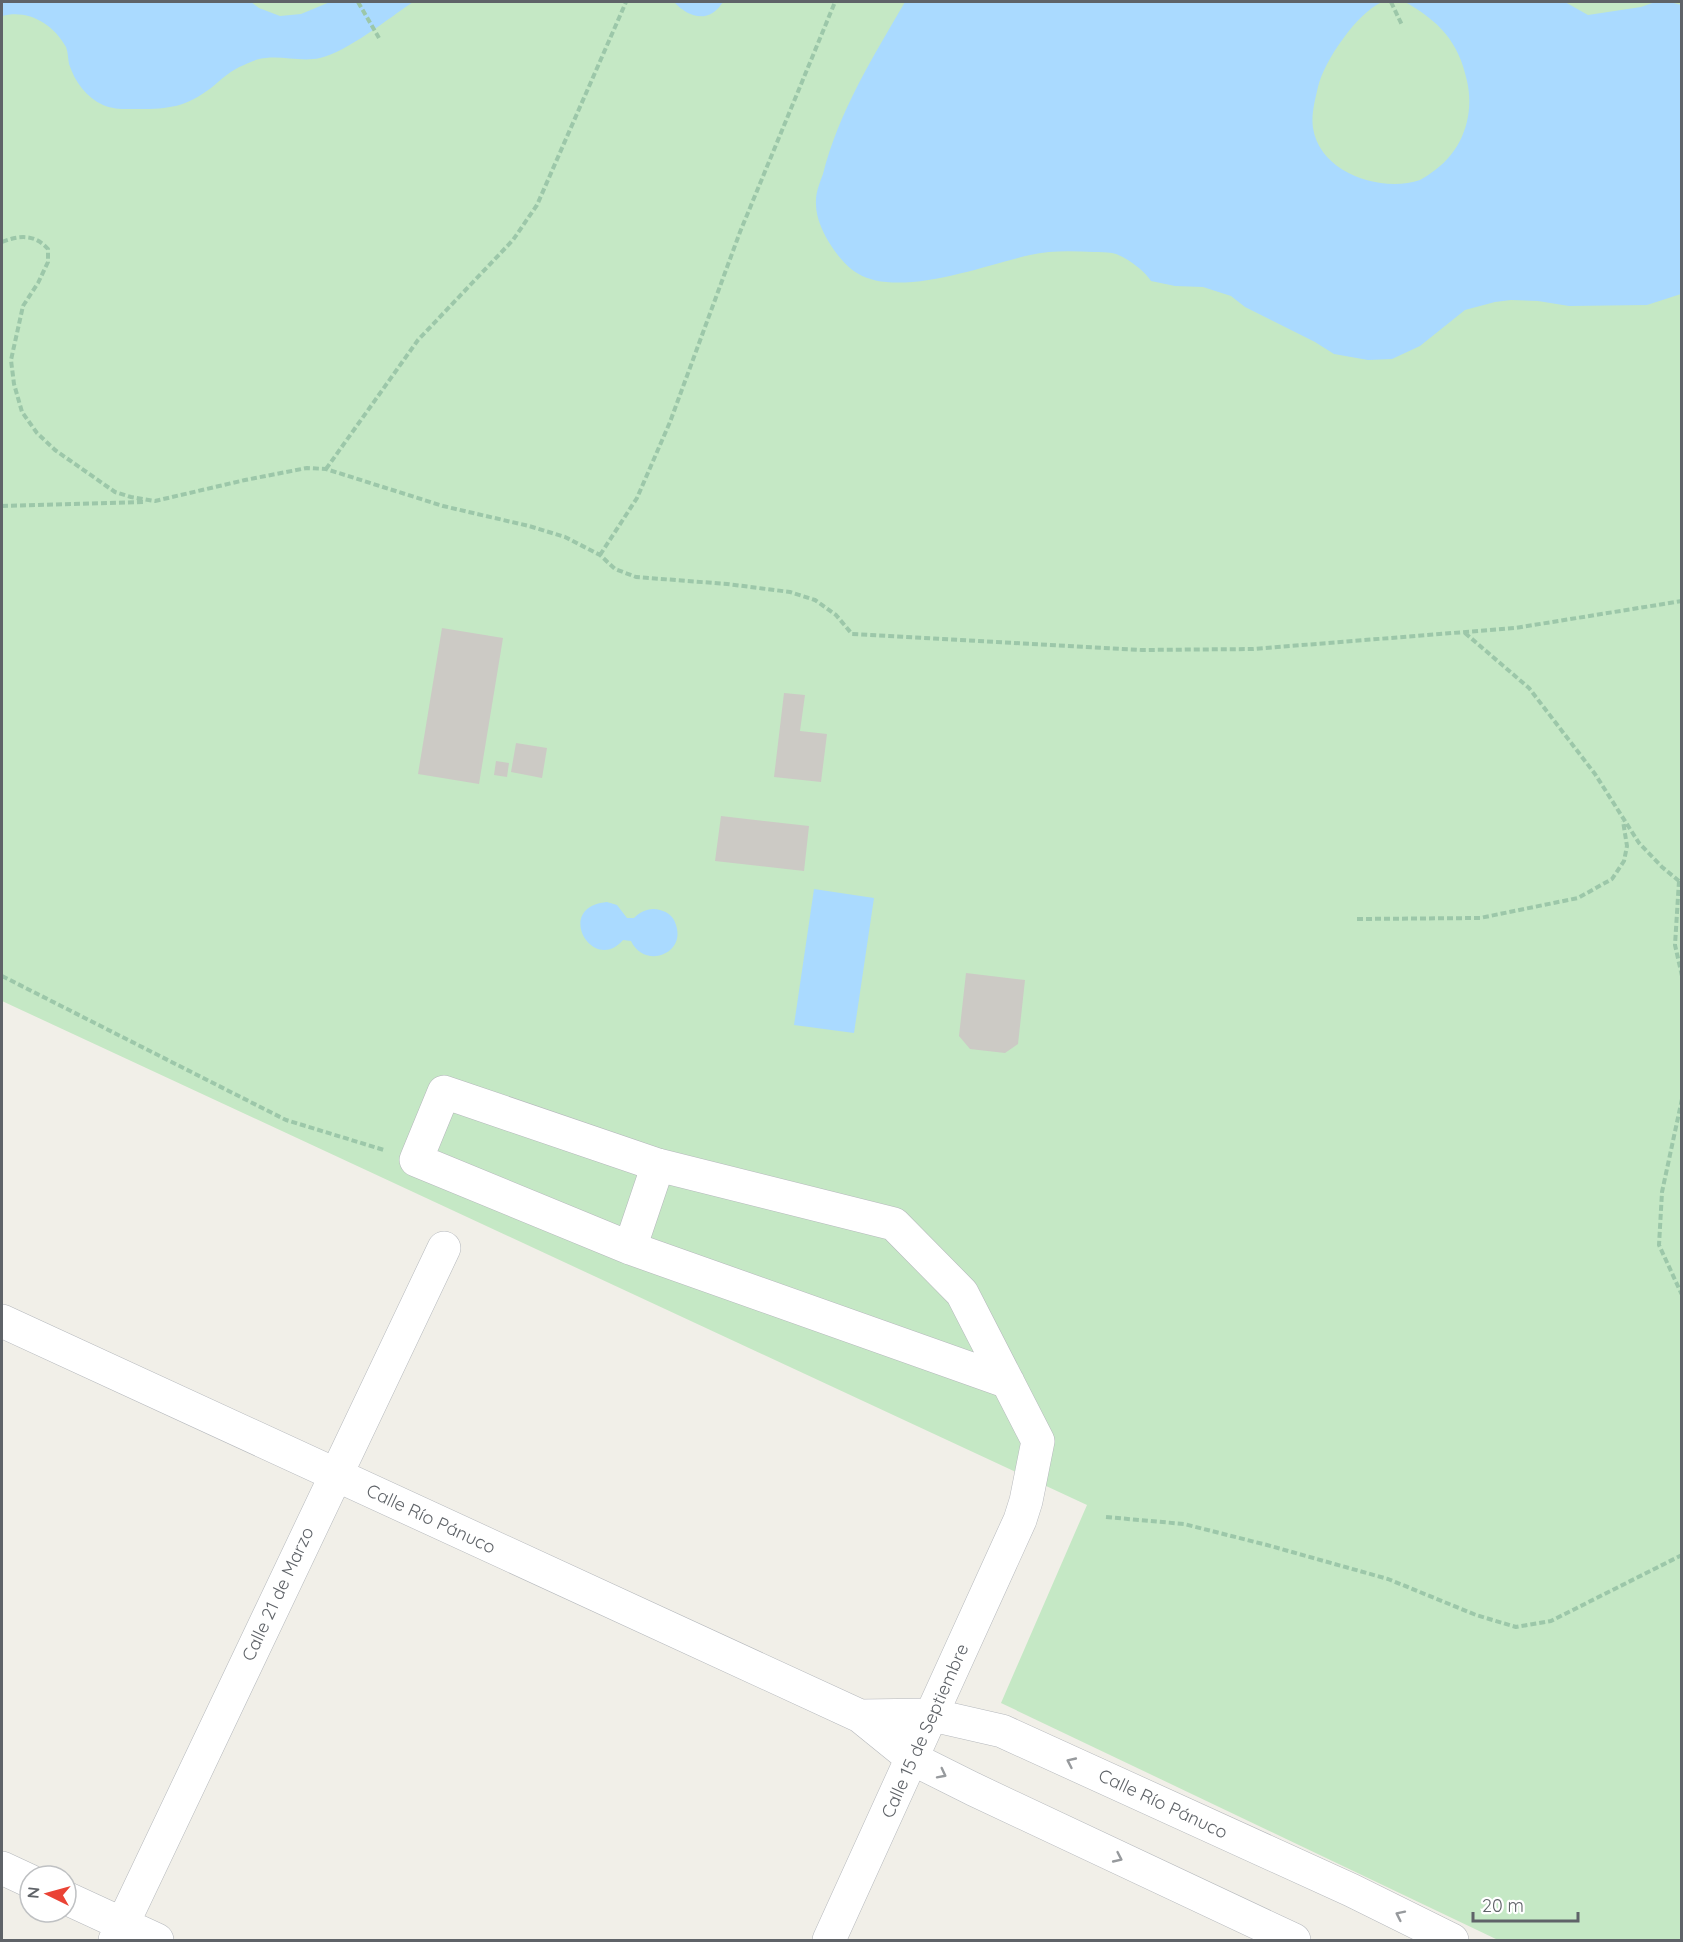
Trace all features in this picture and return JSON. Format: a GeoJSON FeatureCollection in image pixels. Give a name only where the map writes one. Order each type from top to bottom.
{"type":"FeatureCollection","features":[{"type":"Feature","properties":{"kind":"street","name":"Calle 15 de Septiembre"},"geometry":{"type":"LineString","coordinates":[[416,1160],[444,1092],[658,1165],[894,1224],[962,1293],[1038,1441],[1026,1501],[1020,1520],[913,1759],[829,1941]]}},
{"type":"Feature","properties":{"kind":"street"},"geometry":{"type":"LineString","coordinates":[[416,1160],[630,1248],[1008,1382]]}},
{"type":"Feature","properties":{"kind":"street"},"geometry":{"type":"LineString","coordinates":[[630,1248],[658,1165]]}},
{"type":"Feature","properties":{"kind":"street","name":"Calle 21 de Marzo"},"geometry":{"type":"LineString","coordinates":[[119,1932],[334,1475],[444,1248]]}},
{"type":"Feature","properties":{"kind":"street","name":"Calle Río Pánuco"},"geometry":{"type":"LineString","coordinates":[[2,1321],[860,1716],[913,1759],[1294,1941]]}},
{"type":"Feature","properties":{"kind":"street","name":"Calle Río Pánuco"},"geometry":{"type":"LineString","coordinates":[[860,1716],[932,1715],[1002,1731],[1351,1890],[1452,1941]]}},
{"type":"Feature","properties":{"kind":"street"},"geometry":{"type":"LineString","coordinates":[[2,1868],[18,1875]]}},
{"type":"Feature","properties":{"kind":"street"},"geometry":{"type":"LineString","coordinates":[[78,1906],[119,1932],[157,1941]]}},
{"type":"Feature","properties":{"kind":"path"},"geometry":{"type":"LineString","coordinates":[[358,2],[379,38]]}},
{"type":"Feature","properties":{"kind":"path"},"geometry":{"type":"LineString","coordinates":[[326,470],[418,340],[524,226],[537,205],[626,2]]}},
{"type":"Feature","properties":{"kind":"path"},"geometry":{"type":"LineString","coordinates":[[600,555],[638,498],[666,432],[740,232],[835,2]]}},
{"type":"Feature","properties":{"kind":"path"},"geometry":{"type":"LineString","coordinates":[[1391,2],[1402,25]]}},
{"type":"Feature","properties":{"kind":"path"},"geometry":{"type":"LineString","coordinates":[[2,243],[27,236],[42,242],[48,249],[48,262],[38,284],[23,306],[11,360],[14,384],[22,412],[37,433],[55,450],[115,492],[155,501]]}},
{"type":"Feature","properties":{"kind":"path"},"geometry":{"type":"LineString","coordinates":[[2,506],[155,501],[307,468],[326,470],[442,506],[530,526],[565,537],[600,555],[615,569],[636,577],[727,584],[790,592],[815,600],[836,615],[852,634],[1142,650],[1253,650],[1515,628],[1682,601]]}},
{"type":"Feature","properties":{"kind":"path"},"geometry":{"type":"LineString","coordinates":[[1464,633],[1529,688],[1594,774],[1639,843],[1662,867],[1680,881],[1675,945],[1682,976]]}},
{"type":"Feature","properties":{"kind":"path"},"geometry":{"type":"LineString","coordinates":[[1357,919],[1480,918],[1578,898],[1612,879],[1624,861],[1627,846],[1622,817]]}},
{"type":"Feature","properties":{"kind":"path"},"geometry":{"type":"LineString","coordinates":[[2,976],[286,1120],[416,1160]]}},
{"type":"Feature","properties":{"kind":"path"},"geometry":{"type":"LineString","coordinates":[[1682,1099],[1662,1192],[1659,1245],[1682,1294]]}},
{"type":"Feature","properties":{"kind":"path"},"geometry":{"type":"LineString","coordinates":[[1106,1517],[1184,1524],[1268,1545],[1388,1579],[1476,1615],[1516,1627],[1551,1621],[1682,1555]]}},
{"type":"Feature","properties":{"kind":"green space"},"geometry":{"type":"Polygon","coordinates":[[[2,2],[1681,2],[1681,1940],[1498,1940],[1001,1703],[1087,1505],[2,1001],[2,2]]]}},
{"type":"Feature","properties":{"kind":"water"},"geometry":{"type":"Polygon","coordinates":[[[2,2],[251,2],[259,8],[280,16],[301,14],[330,2],[413,2],[355,42],[331,55],[313,59],[258,59],[235,69],[211,88],[185,103],[159,108],[130,109],[107,107],[91,98],[74,77],[66,47],[61,38],[47,25],[30,16],[11,14],[2,16],[2,2]]]}},
{"type":"Feature","properties":{"kind":"water"},"geometry":{"type":"Polygon","coordinates":[[[674,2],[723,2],[712,14],[699,16],[686,12],[674,2]]]}},
{"type":"Feature","properties":{"kind":"water"},"geometry":{"type":"Polygon","coordinates":[[[905,2],[1382,2],[1362,16],[1352,27],[1327,64],[1318,87],[1313,128],[1318,144],[1327,157],[1340,168],[1355,176],[1388,184],[1420,180],[1442,165],[1464,133],[1469,107],[1467,81],[1453,44],[1428,17],[1405,2],[1565,2],[1588,15],[1641,7],[1655,2],[1681,5],[1681,294],[1647,305],[1569,306],[1538,301],[1495,302],[1465,310],[1420,346],[1392,359],[1368,360],[1334,354],[1245,307],[1231,296],[1203,287],[1175,286],[1151,281],[1134,264],[1112,253],[1046,252],[942,278],[895,283],[874,280],[853,271],[834,250],[820,225],[816,197],[838,128],[848,106],[905,2]]]}},
{"type":"Feature","properties":{"kind":"water"},"geometry":{"type":"Polygon","coordinates":[[[814,889],[874,898],[854,1033],[794,1025],[814,889]]]}},
{"type":"Feature","properties":{"kind":"water"},"geometry":{"type":"Polygon","coordinates":[[[607,902],[617,905],[627,918],[634,918],[649,909],[660,910],[668,914],[676,925],[675,944],[670,951],[654,956],[645,955],[637,950],[631,941],[623,940],[611,949],[600,950],[591,945],[583,936],[580,925],[582,915],[591,907],[607,902]]]}},
{"type":"Feature","properties":{"kind":"building"},"geometry":{"type":"Polygon","coordinates":[[[442,628],[503,638],[479,784],[418,774],[442,628]]]}},
{"type":"Feature","properties":{"kind":"building"},"geometry":{"type":"Polygon","coordinates":[[[784,693],[805,695],[800,731],[827,734],[821,782],[774,777],[784,693]]]}},
{"type":"Feature","properties":{"kind":"building"},"geometry":{"type":"Polygon","coordinates":[[[516,743],[547,748],[542,778],[511,772],[516,743]]]}},
{"type":"Feature","properties":{"kind":"building"},"geometry":{"type":"Polygon","coordinates":[[[496,761],[509,763],[507,777],[494,775],[496,761]]]}},
{"type":"Feature","properties":{"kind":"building"},"geometry":{"type":"Polygon","coordinates":[[[721,816],[809,826],[804,871],[715,861],[721,816]]]}},
{"type":"Feature","properties":{"kind":"building"},"geometry":{"type":"Polygon","coordinates":[[[966,973],[1025,980],[1018,1044],[1005,1053],[970,1049],[959,1036],[966,973]]]}}]}
